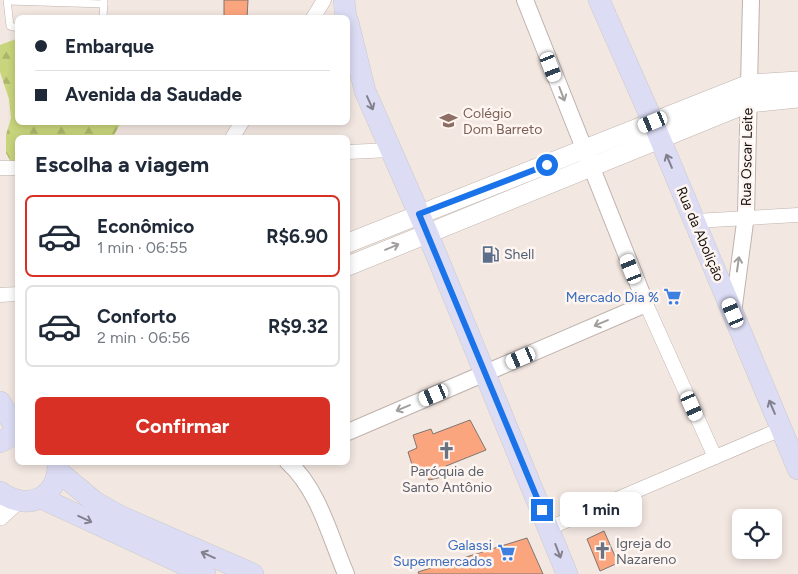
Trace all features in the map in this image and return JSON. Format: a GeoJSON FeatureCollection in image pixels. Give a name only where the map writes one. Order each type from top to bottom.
{"type":"FeatureCollection","features":[{"type":"Feature","properties":{"kind":"main road"},"geometry":{"type":"LineString","coordinates":[[344,0],[346,15]]}},
{"type":"Feature","properties":{"kind":"main road","name":"Rua da Abolição"},"geometry":{"type":"LineString","coordinates":[[599,0],[657,130],[798,468]]}},
{"type":"Feature","properties":{"kind":"main road"},"geometry":{"type":"LineString","coordinates":[[350,39],[354,73],[365,91],[423,223],[567,574]]}},
{"type":"Feature","properties":{"kind":"main road"},"geometry":{"type":"LineString","coordinates":[[350,243],[423,223],[748,94],[798,81]]}},
{"type":"Feature","properties":{"kind":"main road"},"geometry":{"type":"LineString","coordinates":[[748,94],[798,98]]}},
{"type":"Feature","properties":{"kind":"main road"},"geometry":{"type":"LineString","coordinates":[[350,265],[423,223]]}},
{"type":"Feature","properties":{"kind":"main road"},"geometry":{"type":"LineString","coordinates":[[0,402],[15,428]]}},
{"type":"Feature","properties":{"kind":"main road"},"geometry":{"type":"LineString","coordinates":[[0,442],[15,434]]}},
{"type":"Feature","properties":{"kind":"main road"},"geometry":{"type":"LineString","coordinates":[[0,516],[8,497],[30,502],[40,498],[55,483],[59,467],[96,502],[122,517],[253,574]]}},
{"type":"Feature","properties":{"kind":"main road"},"geometry":{"type":"LineString","coordinates":[[40,498],[205,574]]}},
{"type":"Feature","properties":{"kind":"street"},"geometry":{"type":"LineString","coordinates":[[314,15],[324,0]]}},
{"type":"Feature","properties":{"kind":"street"},"geometry":{"type":"LineString","coordinates":[[525,0],[646,304],[715,457]]}},
{"type":"Feature","properties":{"kind":"street","name":"Rua Oscar Leite"},"geometry":{"type":"LineString","coordinates":[[733,313],[745,219],[751,0]]}},
{"type":"Feature","properties":{"kind":"street"},"geometry":{"type":"LineString","coordinates":[[350,152],[391,150]]}},
{"type":"Feature","properties":{"kind":"street"},"geometry":{"type":"LineString","coordinates":[[0,168],[15,168]]}},
{"type":"Feature","properties":{"kind":"street"},"geometry":{"type":"LineString","coordinates":[[695,221],[798,215]]}},
{"type":"Feature","properties":{"kind":"street"},"geometry":{"type":"LineString","coordinates":[[0,295],[15,294]]}},
{"type":"Feature","properties":{"kind":"street"},"geometry":{"type":"LineString","coordinates":[[350,431],[646,304]]}},
{"type":"Feature","properties":{"kind":"street"},"geometry":{"type":"LineString","coordinates":[[549,528],[781,429]]}},
{"type":"Feature","properties":{"kind":"street"},"geometry":{"type":"LineString","coordinates":[[291,465],[309,487],[346,574]]}},
{"type":"Feature","properties":{"kind":"lane"},"geometry":{"type":"LineString","coordinates":[[15,27],[10,26],[8,0],[104,2],[103,15]]}},
{"type":"Feature","properties":{"kind":"green space"},"geometry":{"type":"Polygon","coordinates":[[[15,39],[15,125],[119,125],[114,135],[15,135],[15,169],[6,153],[6,135],[11,118],[9,99],[0,72],[0,45],[15,39]]]}},
{"type":"Feature","properties":{"kind":"building"},"geometry":{"type":"Polygon","coordinates":[[[224,0],[248,0],[247,15],[224,15],[224,0]]]}},
{"type":"Feature","properties":{"kind":"building","name":"Paróquia de Santo Antônio"},"geometry":{"type":"Polygon","coordinates":[[[470,420],[486,450],[446,466],[449,473],[442,477],[429,480],[424,470],[415,474],[408,452],[417,448],[413,435],[431,429],[433,434],[470,420]]]}},
{"type":"Feature","properties":{"kind":"building","name":"Igreja do Nazareno"},"geometry":{"type":"Polygon","coordinates":[[[604,531],[618,563],[600,571],[587,539],[604,531]]]}},
{"type":"Feature","properties":{"kind":"building","name":"Galassi Supermercados"},"geometry":{"type":"Polygon","coordinates":[[[527,538],[543,574],[419,574],[418,572],[527,538]]]}},
{"type":"Feature","properties":{"kind":"place","name":"Colégio Dom Barreto"},"geometry":{"type":"Point","coordinates":[449,121]}},
{"type":"Feature","properties":{"kind":"place","name":"Shell"},"geometry":{"type":"Point","coordinates":[490,254]}},
{"type":"Feature","properties":{"kind":"place","name":"Mercado Dia %"},"geometry":{"type":"Point","coordinates":[673,297]}},
{"type":"Feature","properties":{"kind":"place","name":"Paróquia de Santo Antônio"},"geometry":{"type":"Point","coordinates":[447,451]}},
{"type":"Feature","properties":{"kind":"place","name":"Igreja do Nazareno"},"geometry":{"type":"Point","coordinates":[602,551]}},
{"type":"Feature","properties":{"kind":"place","name":"Galassi Supermercados"},"geometry":{"type":"Point","coordinates":[506,553]}},
{"type":"Feature","properties":{"kind":"route"},"geometry":{"type":"LineString","coordinates":[[542,510],[419,214],[547,165]]}}]}
